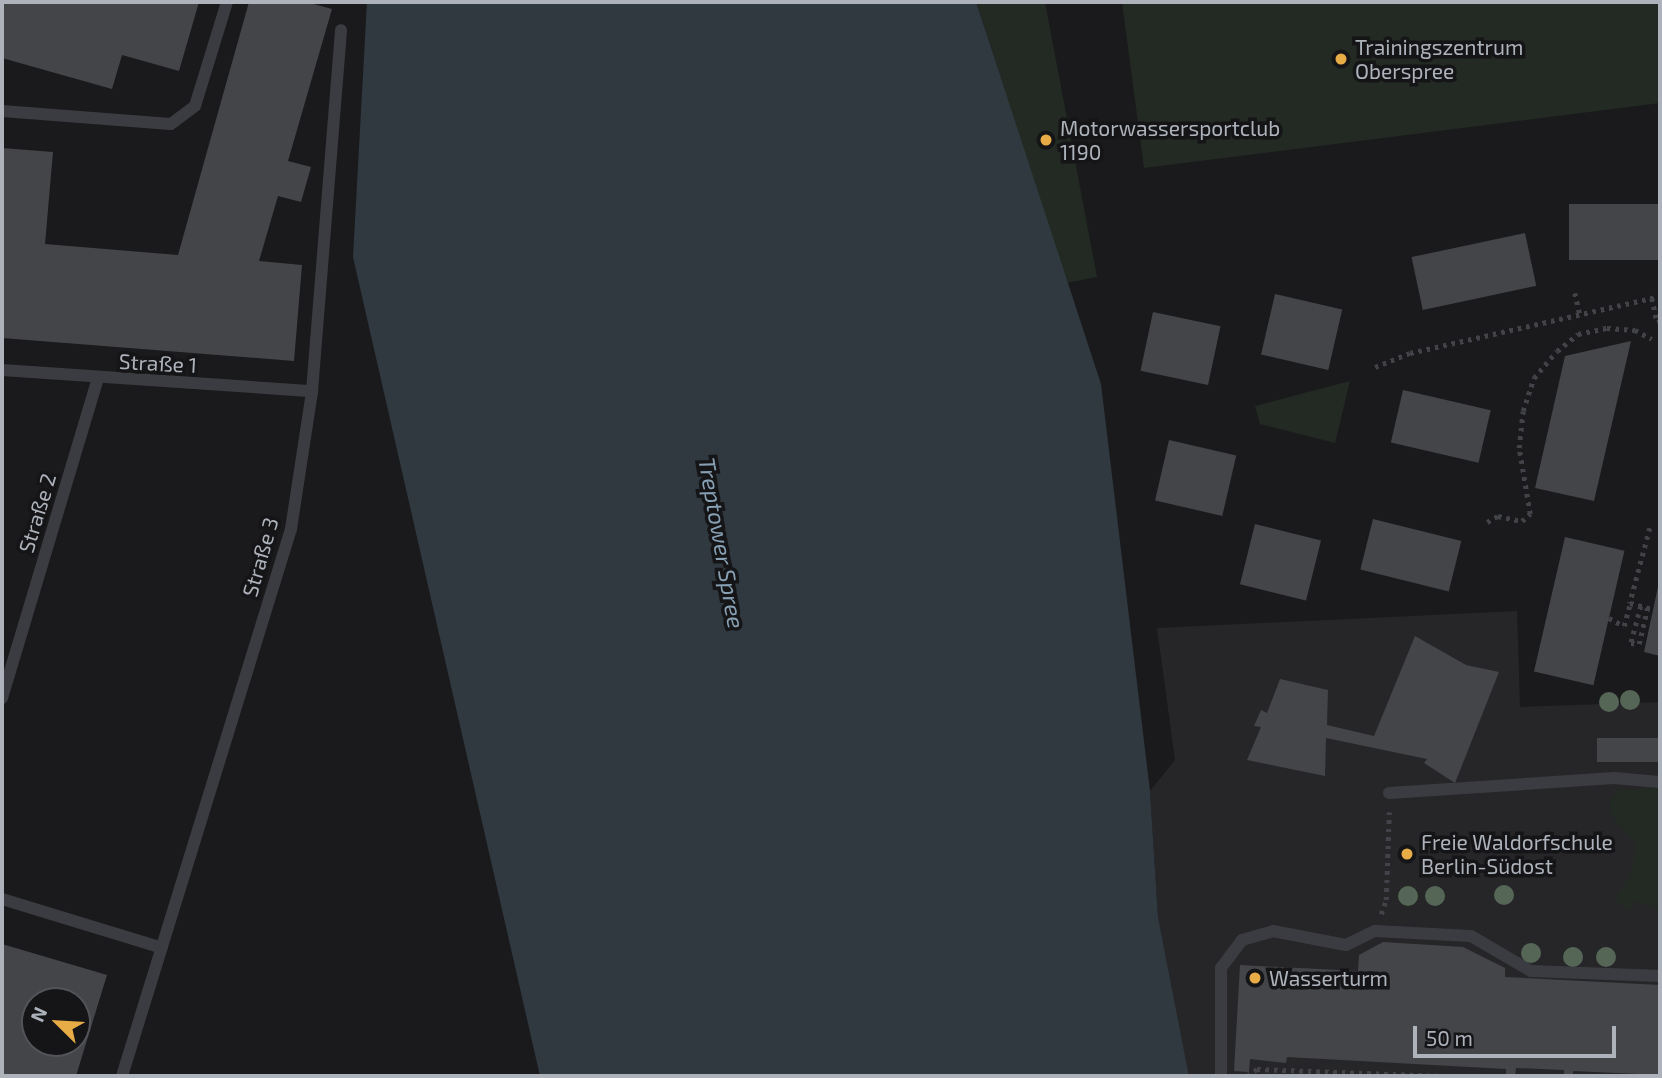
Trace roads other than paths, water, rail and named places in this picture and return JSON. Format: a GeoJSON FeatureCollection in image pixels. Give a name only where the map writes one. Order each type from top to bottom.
{"type":"FeatureCollection","features":[{"type":"Feature","properties":{"kind":"lane"},"geometry":{"type":"LineString","coordinates":[[2,111],[171,124],[195,106],[227,2]]}},
{"type":"Feature","properties":{"kind":"lane","name":"Straße 3"},"geometry":{"type":"LineString","coordinates":[[122,1076],[291,529],[312,391],[341,30]]}},
{"type":"Feature","properties":{"kind":"lane","name":"Straße 1"},"geometry":{"type":"LineString","coordinates":[[2,370],[98,379],[312,391]]}},
{"type":"Feature","properties":{"kind":"lane","name":"Straße 2"},"geometry":{"type":"LineString","coordinates":[[2,698],[98,379]]}},
{"type":"Feature","properties":{"kind":"lane"},"geometry":{"type":"LineString","coordinates":[[1389,793],[1614,778],[1660,782]]}},
{"type":"Feature","properties":{"kind":"lane"},"geometry":{"type":"LineString","coordinates":[[2,899],[162,948]]}},
{"type":"Feature","properties":{"kind":"lane"},"geometry":{"type":"LineString","coordinates":[[1221,1076],[1221,968],[1242,940],[1273,931],[1346,945],[1375,931],[1471,936],[1531,971],[1660,976]]}},
{"type":"Feature","properties":{"kind":"water","name":"Treptower Spree"},"geometry":{"type":"Polygon","coordinates":[[[367,2],[976,2],[1101,384],[1150,791],[1158,917],[1189,1076],[540,1076],[353,257],[367,2]]]}},
{"type":"Feature","properties":{"kind":"place","name":"Trainingszentrum Oberspree"},"geometry":{"type":"Point","coordinates":[1341,59]}},
{"type":"Feature","properties":{"kind":"place","name":"Motorwassersportclub 1190"},"geometry":{"type":"Point","coordinates":[1046,140]}},
{"type":"Feature","properties":{"kind":"place","name":"Freie Waldorfschule Berlin-Südost"},"geometry":{"type":"Point","coordinates":[1407,854]}},
{"type":"Feature","properties":{"kind":"place","name":"Wasserturm"},"geometry":{"type":"Point","coordinates":[1255,978]}}]}
